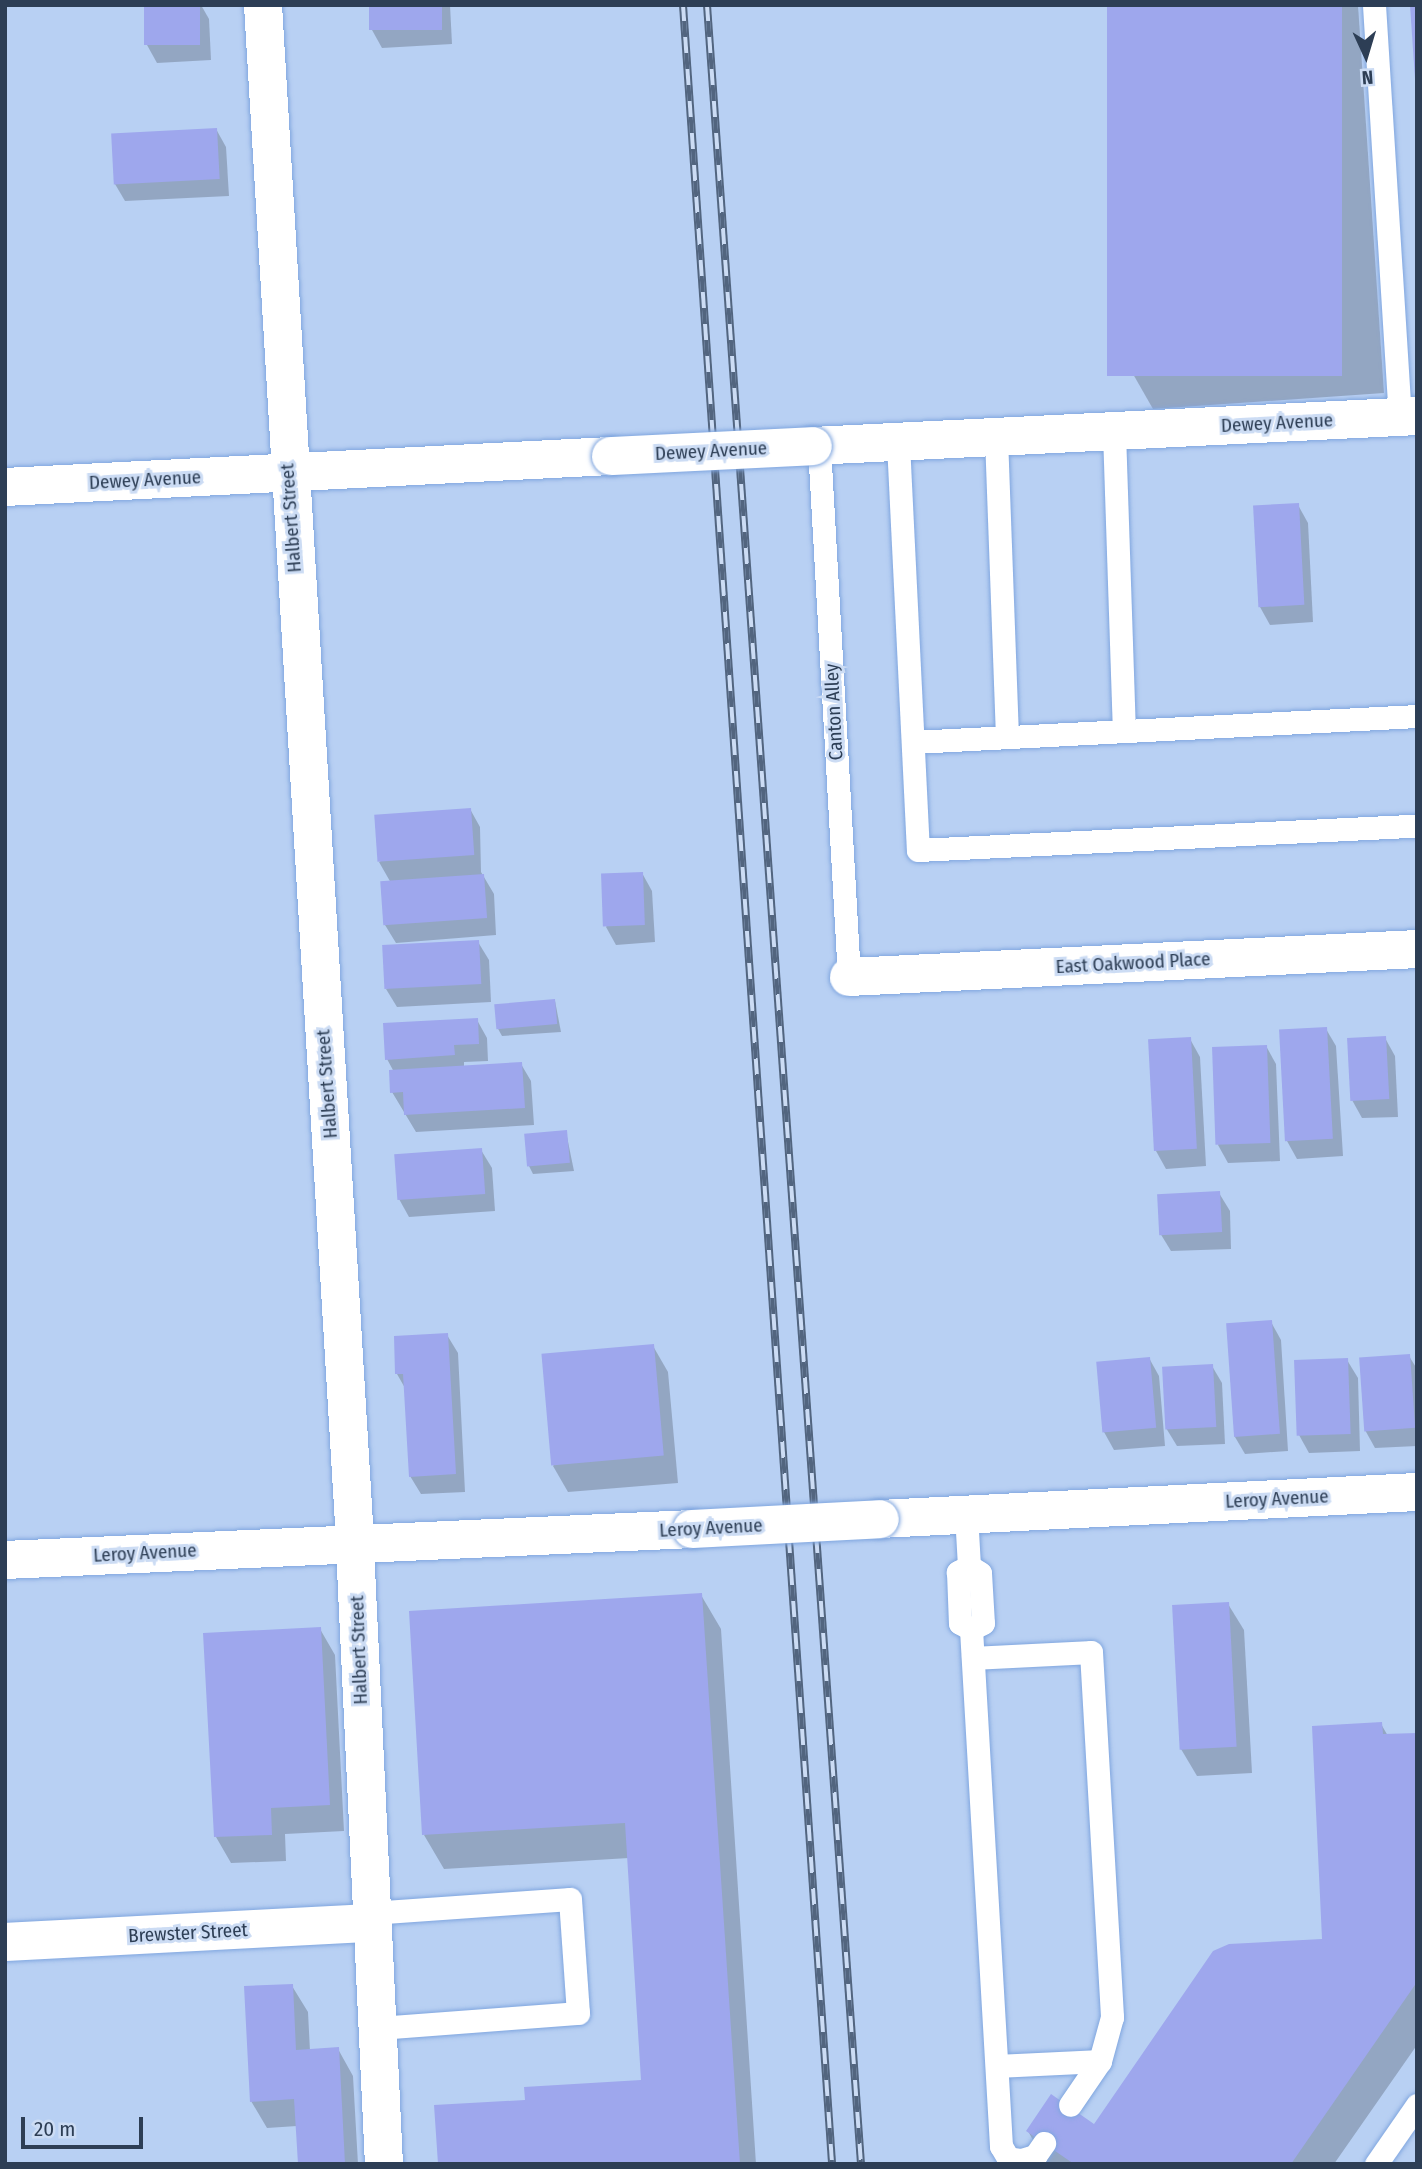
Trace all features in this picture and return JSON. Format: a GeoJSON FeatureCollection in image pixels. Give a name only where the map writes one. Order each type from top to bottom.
{"type":"FeatureCollection","features":[{"type":"Feature","properties":{"kind":"street","name":"Halbert Street"},"geometry":{"type":"LineString","coordinates":[[263,5],[288,473],[355,1542],[384,2164]]}},
{"type":"Feature","properties":{"kind":"street","name":"Dewey Avenue"},"geometry":{"type":"LineString","coordinates":[[5,487],[1409,417]]}},
{"type":"Feature","properties":{"kind":"street","name":"East Oakwood Place"},"geometry":{"type":"LineString","coordinates":[[849,977],[1417,949]]}},
{"type":"Feature","properties":{"kind":"street","name":"Leroy Avenue"},"geometry":{"type":"LineString","coordinates":[[5,1560],[1417,1492]]}},
{"type":"Feature","properties":{"kind":"street","name":"Brewster Street"},"geometry":{"type":"LineString","coordinates":[[5,1942],[371,1918]]}},
{"type":"Feature","properties":{"kind":"lane"},"geometry":{"type":"LineString","coordinates":[[1374,5],[1409,417]]}},
{"type":"Feature","properties":{"kind":"lane"},"geometry":{"type":"LineString","coordinates":[[1114,432],[1124,728]]}},
{"type":"Feature","properties":{"kind":"lane"},"geometry":{"type":"LineString","coordinates":[[996,437],[1007,734]]}},
{"type":"Feature","properties":{"kind":"lane"},"geometry":{"type":"LineString","coordinates":[[898,443],[918,850],[1417,826]]}},
{"type":"Feature","properties":{"kind":"lane","name":"Canton Alley"},"geometry":{"type":"LineString","coordinates":[[816,446],[849,977]]}},
{"type":"Feature","properties":{"kind":"lane"},"geometry":{"type":"LineString","coordinates":[[913,742],[1007,734],[1417,716]]}},
{"type":"Feature","properties":{"kind":"lane"},"geometry":{"type":"LineString","coordinates":[[966,1514],[969,1566],[981,1573],[983,1623],[971,1629],[1001,2146],[1008,2158],[1021,2160],[1035,2156],[1044,2143]]}},
{"type":"Feature","properties":{"kind":"lane"},"geometry":{"type":"LineString","coordinates":[[973,1658],[1091,1652],[1112,2017],[1100,2061],[1070,2105]]}},
{"type":"Feature","properties":{"kind":"lane"},"geometry":{"type":"LineString","coordinates":[[371,1918],[570,1899],[578,2013],[377,2028]]}},
{"type":"Feature","properties":{"kind":"lane"},"geometry":{"type":"LineString","coordinates":[[997,2066],[1100,2061]]}},
{"type":"Feature","properties":{"kind":"lane"},"geometry":{"type":"LineString","coordinates":[[1376,2164],[1417,2105]]}},
{"type":"Feature","properties":{"kind":"building"},"geometry":{"type":"Polygon","coordinates":[[[144,5],[200,5],[200,45],[144,45],[144,5]]]}},
{"type":"Feature","properties":{"kind":"building"},"geometry":{"type":"Polygon","coordinates":[[[369,5],[442,5],[442,30],[369,30],[369,5]]]}},
{"type":"Feature","properties":{"kind":"building"},"geometry":{"type":"Polygon","coordinates":[[[1107,5],[1342,5],[1342,376],[1107,376],[1107,5]]]}},
{"type":"Feature","properties":{"kind":"building"},"geometry":{"type":"Polygon","coordinates":[[[1410,5],[1417,5],[1417,79],[1415,79],[1410,5]]]}},
{"type":"Feature","properties":{"kind":"building"},"geometry":{"type":"Polygon","coordinates":[[[217,128],[220,179],[114,184],[111,134],[217,128]]]}},
{"type":"Feature","properties":{"kind":"building"},"geometry":{"type":"Polygon","coordinates":[[[1299,503],[1304,605],[1258,607],[1253,505],[1299,503]]]}},
{"type":"Feature","properties":{"kind":"building"},"geometry":{"type":"Polygon","coordinates":[[[471,808],[474,855],[378,862],[374,815],[471,808]]]}},
{"type":"Feature","properties":{"kind":"building"},"geometry":{"type":"Polygon","coordinates":[[[643,872],[645,925],[603,926],[601,873],[643,872]]]}},
{"type":"Feature","properties":{"kind":"building"},"geometry":{"type":"Polygon","coordinates":[[[484,874],[487,918],[383,925],[380,881],[484,874]]]}},
{"type":"Feature","properties":{"kind":"building"},"geometry":{"type":"Polygon","coordinates":[[[479,940],[481,984],[384,989],[382,945],[479,940]]]}},
{"type":"Feature","properties":{"kind":"building"},"geometry":{"type":"Polygon","coordinates":[[[555,999],[557,1024],[496,1029],[494,1004],[555,999]]]}},
{"type":"Feature","properties":{"kind":"building"},"geometry":{"type":"Polygon","coordinates":[[[478,1018],[479,1044],[454,1045],[455,1055],[385,1060],[383,1023],[478,1018]]]}},
{"type":"Feature","properties":{"kind":"building"},"geometry":{"type":"Polygon","coordinates":[[[1327,1027],[1333,1139],[1285,1141],[1279,1030],[1327,1027]]]}},
{"type":"Feature","properties":{"kind":"building"},"geometry":{"type":"Polygon","coordinates":[[[1386,1036],[1389,1099],[1350,1101],[1347,1038],[1386,1036]]]}},
{"type":"Feature","properties":{"kind":"building"},"geometry":{"type":"Polygon","coordinates":[[[1191,1037],[1197,1149],[1154,1151],[1148,1039],[1191,1037]]]}},
{"type":"Feature","properties":{"kind":"building"},"geometry":{"type":"Polygon","coordinates":[[[1267,1045],[1270,1143],[1215,1145],[1212,1047],[1267,1045]]]}},
{"type":"Feature","properties":{"kind":"building"},"geometry":{"type":"Polygon","coordinates":[[[522,1062],[525,1108],[404,1115],[403,1092],[390,1093],[389,1070],[522,1062]]]}},
{"type":"Feature","properties":{"kind":"building"},"geometry":{"type":"Polygon","coordinates":[[[567,1130],[570,1163],[527,1167],[524,1134],[567,1130]]]}},
{"type":"Feature","properties":{"kind":"building"},"geometry":{"type":"Polygon","coordinates":[[[482,1148],[485,1194],[397,1200],[394,1154],[482,1148]]]}},
{"type":"Feature","properties":{"kind":"building"},"geometry":{"type":"Polygon","coordinates":[[[1220,1191],[1222,1232],[1159,1235],[1157,1194],[1220,1191]]]}},
{"type":"Feature","properties":{"kind":"building"},"geometry":{"type":"Polygon","coordinates":[[[1272,1320],[1280,1434],[1234,1437],[1226,1323],[1272,1320]]]}},
{"type":"Feature","properties":{"kind":"building"},"geometry":{"type":"Polygon","coordinates":[[[448,1333],[456,1474],[409,1477],[403,1374],[395,1374],[394,1336],[448,1333]]]}},
{"type":"Feature","properties":{"kind":"building"},"geometry":{"type":"Polygon","coordinates":[[[654,1344],[664,1456],[551,1465],[541,1354],[654,1344]]]}},
{"type":"Feature","properties":{"kind":"building"},"geometry":{"type":"Polygon","coordinates":[[[1410,1354],[1415,1428],[1364,1431],[1359,1358],[1410,1354]]]}},
{"type":"Feature","properties":{"kind":"building"},"geometry":{"type":"Polygon","coordinates":[[[1150,1357],[1156,1428],[1102,1432],[1096,1362],[1150,1357]]]}},
{"type":"Feature","properties":{"kind":"building"},"geometry":{"type":"Polygon","coordinates":[[[1348,1358],[1351,1434],[1297,1436],[1294,1360],[1348,1358]]]}},
{"type":"Feature","properties":{"kind":"building"},"geometry":{"type":"Polygon","coordinates":[[[1213,1364],[1216,1427],[1165,1430],[1162,1367],[1213,1364]]]}},
{"type":"Feature","properties":{"kind":"building"},"geometry":{"type":"Polygon","coordinates":[[[702,1593],[740,2164],[438,2164],[434,2105],[525,2100],[524,2087],[641,2080],[625,1823],[422,1835],[409,1611],[702,1593]]]}},
{"type":"Feature","properties":{"kind":"building"},"geometry":{"type":"Polygon","coordinates":[[[1229,1602],[1237,1747],[1180,1750],[1172,1605],[1229,1602]]]}},
{"type":"Feature","properties":{"kind":"building"},"geometry":{"type":"Polygon","coordinates":[[[321,1627],[330,1805],[271,1808],[272,1835],[214,1837],[203,1633],[321,1627]]]}},
{"type":"Feature","properties":{"kind":"building"},"geometry":{"type":"Polygon","coordinates":[[[1382,1722],[1383,1734],[1417,1733],[1417,1982],[1291,2164],[1074,2164],[1026,2131],[1051,2094],[1094,2124],[1213,1951],[1229,1944],[1322,1939],[1312,1726],[1382,1722]]]}},
{"type":"Feature","properties":{"kind":"building"},"geometry":{"type":"Polygon","coordinates":[[[293,1984],[296,2050],[339,2047],[345,2164],[298,2164],[294,2099],[250,2102],[244,1986],[293,1984]]]}},
{"type":"Feature","properties":{"kind":"railway"},"geometry":{"type":"LineString","coordinates":[[683,5],[832,2164]]}},
{"type":"Feature","properties":{"kind":"railway"},"geometry":{"type":"LineString","coordinates":[[707,5],[861,2164]]}}]}
